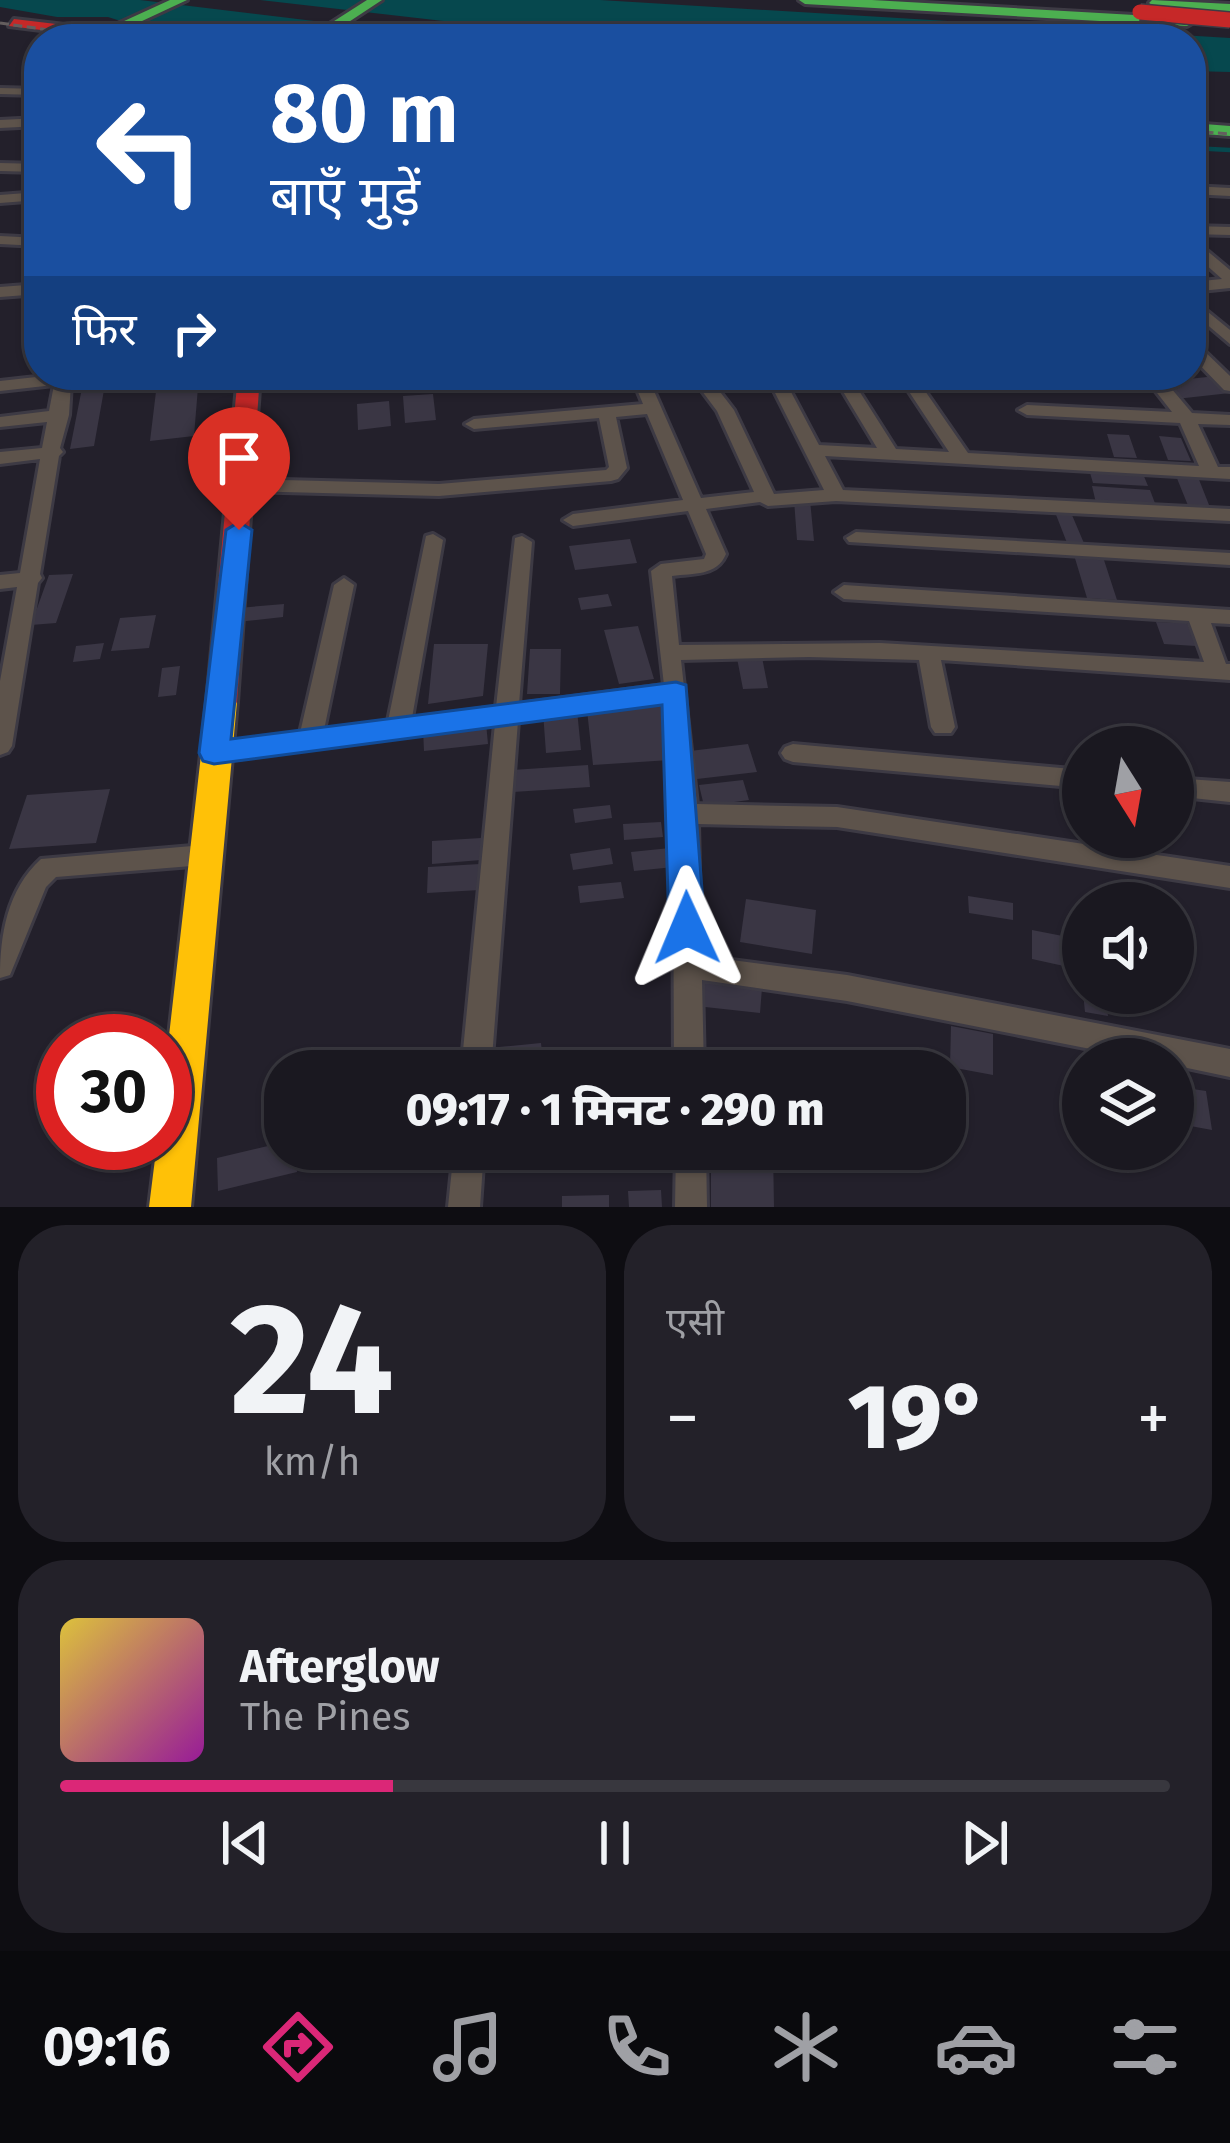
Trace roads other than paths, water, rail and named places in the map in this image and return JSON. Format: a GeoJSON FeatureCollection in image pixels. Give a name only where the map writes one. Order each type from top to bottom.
{"type":"FeatureCollection","features":[{"type":"Feature","properties":{"kind":"main road"},"geometry":{"type":"LineString","coordinates":[[151,24],[181,0]]}},
{"type":"Feature","properties":{"kind":"main road"},"geometry":{"type":"LineString","coordinates":[[337,24],[376,0]]}},
{"type":"Feature","properties":{"kind":"main road"},"geometry":{"type":"LineString","coordinates":[[805,0],[1045,14],[1189,14],[1171,4]]}},
{"type":"Feature","properties":{"kind":"main road"},"geometry":{"type":"LineString","coordinates":[[939,0],[1230,20]]}},
{"type":"Feature","properties":{"kind":"main road"},"geometry":{"type":"LineString","coordinates":[[1000,0],[1230,20]]}},
{"type":"Feature","properties":{"kind":"main road"},"geometry":{"type":"LineString","coordinates":[[1045,14],[1171,4],[1230,20]]}},
{"type":"Feature","properties":{"kind":"main road"},"geometry":{"type":"LineString","coordinates":[[1123,9],[1230,20]]}},
{"type":"Feature","properties":{"kind":"main road"},"geometry":{"type":"LineString","coordinates":[[170,1207],[244,485],[248,390]]}},
{"type":"Feature","properties":{"kind":"street"},"geometry":{"type":"LineString","coordinates":[[1206,261],[1230,281]]}},
{"type":"Feature","properties":{"kind":"street"},"geometry":{"type":"LineString","coordinates":[[1206,316],[1230,339]]}},
{"type":"Feature","properties":{"kind":"street"},"geometry":{"type":"LineString","coordinates":[[1206,362],[1230,386]]}},
{"type":"Feature","properties":{"kind":"street"},"geometry":{"type":"LineString","coordinates":[[0,746],[11,636],[32,578],[63,390]]}},
{"type":"Feature","properties":{"kind":"street"},"geometry":{"type":"LineString","coordinates":[[647,390],[717,560],[661,571],[685,814],[689,1050]]}},
{"type":"Feature","properties":{"kind":"street"},"geometry":{"type":"LineString","coordinates":[[710,390],[725,410],[765,496]]}},
{"type":"Feature","properties":{"kind":"street"},"geometry":{"type":"LineString","coordinates":[[782,390],[836,495]]}},
{"type":"Feature","properties":{"kind":"street"},"geometry":{"type":"LineString","coordinates":[[850,390],[890,454]]}},
{"type":"Feature","properties":{"kind":"street"},"geometry":{"type":"LineString","coordinates":[[916,390],[962,458]]}},
{"type":"Feature","properties":{"kind":"street"},"geometry":{"type":"LineString","coordinates":[[1164,390],[1221,472]]}},
{"type":"Feature","properties":{"kind":"street"},"geometry":{"type":"LineString","coordinates":[[474,424],[656,408]]}},
{"type":"Feature","properties":{"kind":"street"},"geometry":{"type":"LineString","coordinates":[[1027,410],[1230,420]]}},
{"type":"Feature","properties":{"kind":"street"},"geometry":{"type":"LineString","coordinates":[[0,422],[60,415]]}},
{"type":"Feature","properties":{"kind":"street"},"geometry":{"type":"LineString","coordinates":[[244,485],[439,490],[610,475],[618,468],[607,415]]}},
{"type":"Feature","properties":{"kind":"street"},"geometry":{"type":"LineString","coordinates":[[813,450],[1221,472]]}},
{"type":"Feature","properties":{"kind":"street"},"geometry":{"type":"LineString","coordinates":[[0,458],[54,452]]}},
{"type":"Feature","properties":{"kind":"street"},"geometry":{"type":"LineString","coordinates":[[573,520],[765,496],[836,495],[1230,515]]}},
{"type":"Feature","properties":{"kind":"street"},"geometry":{"type":"LineString","coordinates":[[856,538],[1230,559]]}},
{"type":"Feature","properties":{"kind":"street"},"geometry":{"type":"LineString","coordinates":[[399,726],[433,540]]}},
{"type":"Feature","properties":{"kind":"street"},"geometry":{"type":"LineString","coordinates":[[478,1050],[522,542]]}},
{"type":"Feature","properties":{"kind":"street"},"geometry":{"type":"LineString","coordinates":[[0,582],[32,578]]}},
{"type":"Feature","properties":{"kind":"street"},"geometry":{"type":"LineString","coordinates":[[310,739],[344,585]]}},
{"type":"Feature","properties":{"kind":"street"},"geometry":{"type":"LineString","coordinates":[[844,592],[1230,617]]}},
{"type":"Feature","properties":{"kind":"street"},"geometry":{"type":"LineString","coordinates":[[669,653],[744,649],[929,653],[1224,671],[1197,615]]}},
{"type":"Feature","properties":{"kind":"street"},"geometry":{"type":"LineString","coordinates":[[929,653],[943,727]]}},
{"type":"Feature","properties":{"kind":"street"},"geometry":{"type":"LineString","coordinates":[[214,753],[676,692]]}},
{"type":"Feature","properties":{"kind":"street"},"geometry":{"type":"LineString","coordinates":[[793,752],[1062,776]]}},
{"type":"Feature","properties":{"kind":"street"},"geometry":{"type":"LineString","coordinates":[[1194,789],[1230,792]]}},
{"type":"Feature","properties":{"kind":"street"},"geometry":{"type":"LineString","coordinates":[[685,814],[837,817],[1230,878]]}},
{"type":"Feature","properties":{"kind":"street"},"geometry":{"type":"LineString","coordinates":[[0,966],[36,880],[50,867],[204,855]]}},
{"type":"Feature","properties":{"kind":"street"},"geometry":{"type":"LineString","coordinates":[[688,966],[847,988],[1230,1063]]}},
{"type":"Feature","properties":{"kind":"street"},"geometry":{"type":"LineString","coordinates":[[464,1207],[467,1170]]}},
{"type":"Feature","properties":{"kind":"street"},"geometry":{"type":"LineString","coordinates":[[691,1170],[692,1207]]}},
{"type":"Feature","properties":{"kind":"water"},"geometry":{"type":"Polygon","coordinates":[[[0,0],[140,0],[339,24],[130,24],[108,17],[57,17],[0,7],[0,0]]]}},
{"type":"Feature","properties":{"kind":"water"},"geometry":{"type":"Polygon","coordinates":[[[260,0],[600,0],[998,24],[481,24],[260,0]]]}},
{"type":"Feature","properties":{"kind":"water"},"geometry":{"type":"Polygon","coordinates":[[[1206,37],[1230,38],[1230,72],[1206,71],[1206,37]]]}},
{"type":"Feature","properties":{"kind":"waterway"},"geometry":{"type":"LineString","coordinates":[[1206,149],[1230,150]]}},
{"type":"Feature","properties":{"kind":"railway"},"geometry":{"type":"LineString","coordinates":[[0,23],[24,26]]}},
{"type":"Feature","properties":{"kind":"railway"},"geometry":{"type":"LineString","coordinates":[[1206,132],[1230,134]]}}]}
